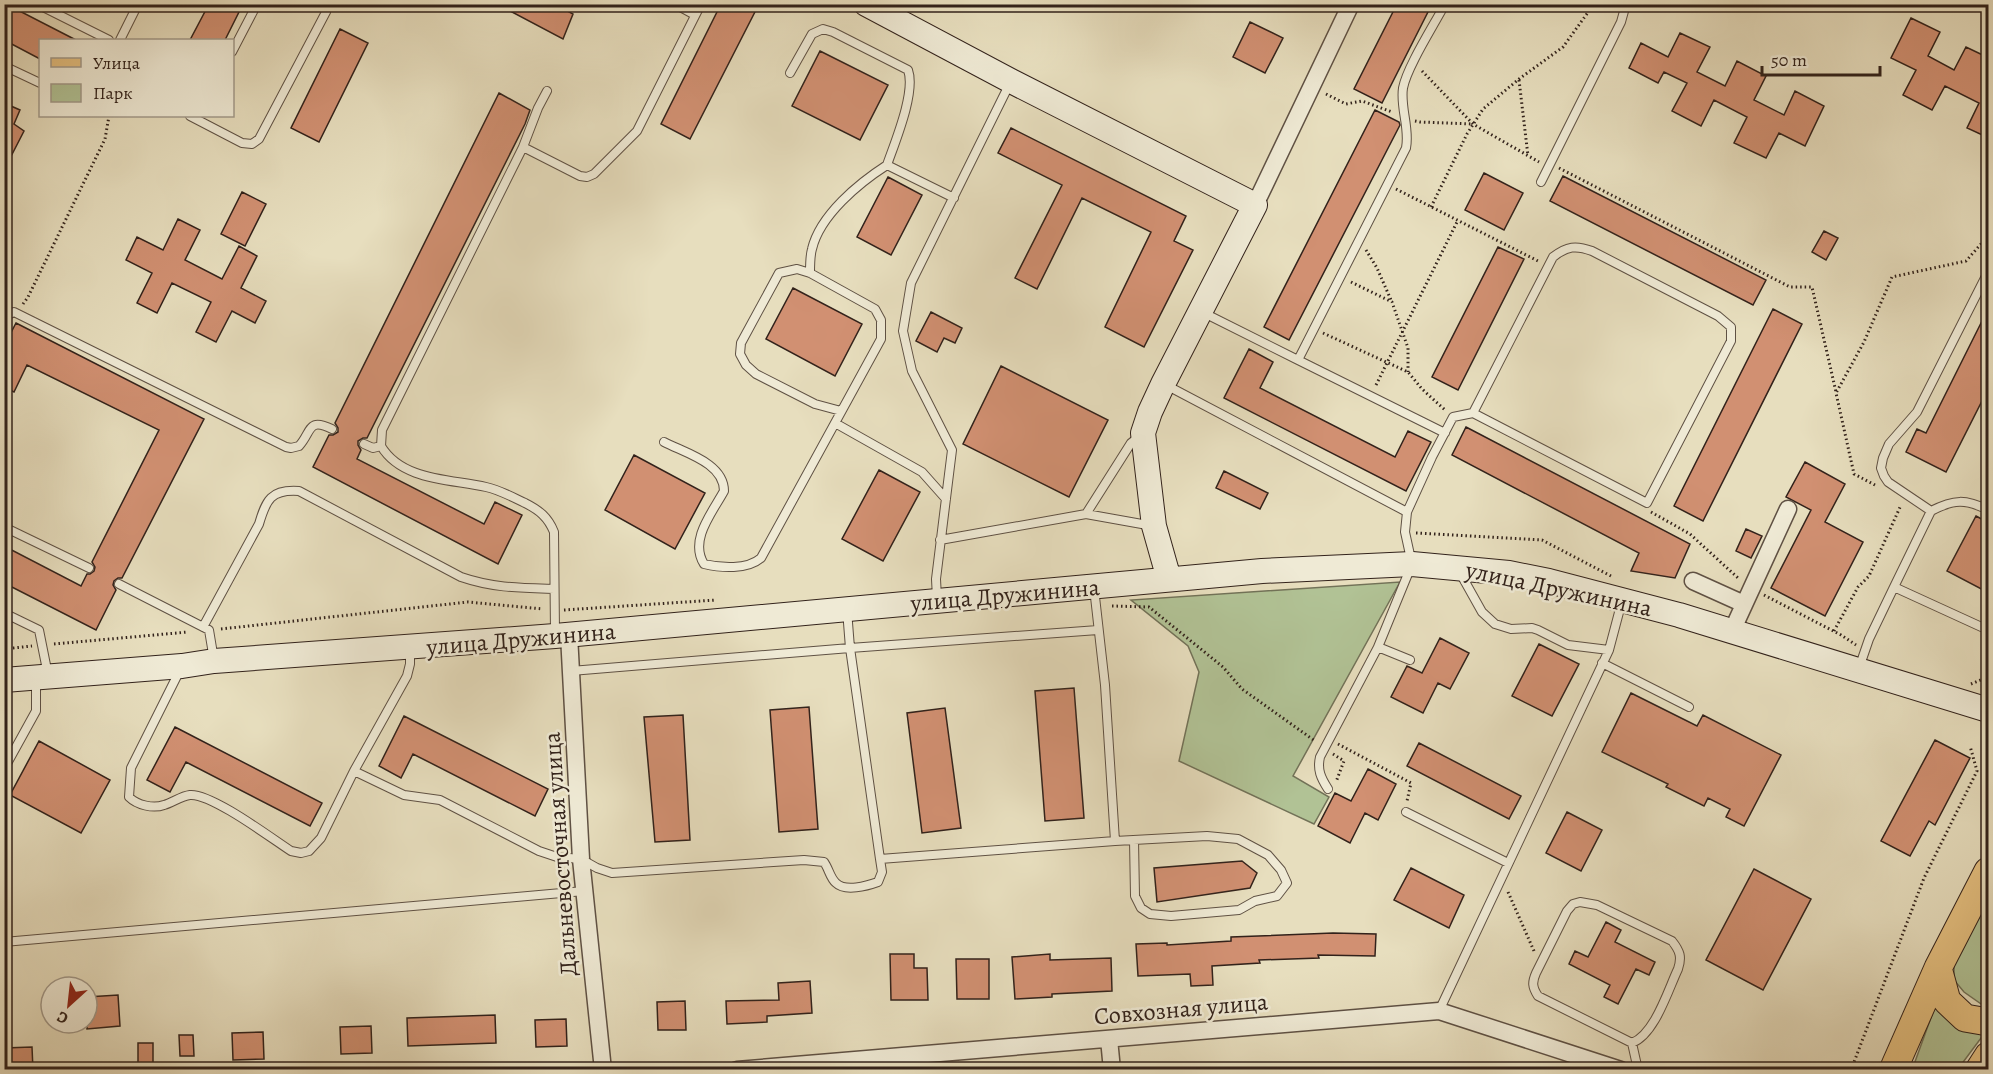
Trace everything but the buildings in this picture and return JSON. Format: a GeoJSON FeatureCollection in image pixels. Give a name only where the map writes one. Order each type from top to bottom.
{"type":"FeatureCollection","features":[{"type":"Feature","properties":{"kind":"main road"},"geometry":{"type":"LineString","coordinates":[[866,4],[1011,81],[1256,205],[1163,384],[1143,433],[1154,526],[1169,579]]}},
{"type":"Feature","properties":{"kind":"main road","name":"улица Дружинина"},"geometry":{"type":"LineString","coordinates":[[4,680],[182,666],[214,661],[562,636],[938,602],[1095,596],[1169,579],[1262,571],[1412,564],[1509,573],[1621,590],[1679,615],[1732,631],[1862,661],[1986,705]]}},
{"type":"Feature","properties":{"kind":"main road"},"geometry":{"type":"LineString","coordinates":[[1893,1070],[1938,968],[1989,871]]}},
{"type":"Feature","properties":{"kind":"main road"},"geometry":{"type":"LineString","coordinates":[[1938,968],[1947,1002],[1965,1018],[1989,1022]]}},
{"type":"Feature","properties":{"kind":"street"},"geometry":{"type":"LineString","coordinates":[[1256,205],[1351,4]]}},
{"type":"Feature","properties":{"kind":"street"},"geometry":{"type":"LineString","coordinates":[[1732,631],[1788,508]]}},
{"type":"Feature","properties":{"kind":"street"},"geometry":{"type":"LineString","coordinates":[[1693,581],[1744,603]]}},
{"type":"Feature","properties":{"kind":"street","name":"Дальневосточная улица"},"geometry":{"type":"LineString","coordinates":[[562,636],[571,671],[580,859],[603,1070]]}},
{"type":"Feature","properties":{"kind":"street","name":"Совхозная улица"},"geometry":{"type":"LineString","coordinates":[[737,1070],[1439,1011],[1621,1070]]}},
{"type":"Feature","properties":{"kind":"street"},"geometry":{"type":"LineString","coordinates":[[1109,1039],[1112,1070]]}},
{"type":"Feature","properties":{"kind":"lane"},"geometry":{"type":"LineString","coordinates":[[37,4],[108,39]]}},
{"type":"Feature","properties":{"kind":"lane"},"geometry":{"type":"LineString","coordinates":[[120,39],[138,4]]}},
{"type":"Feature","properties":{"kind":"lane"},"geometry":{"type":"LineString","coordinates":[[234,48],[257,4]]}},
{"type":"Feature","properties":{"kind":"lane"},"geometry":{"type":"LineString","coordinates":[[196,117],[242,143],[252,144],[259,139],[326,12],[328,4]]}},
{"type":"Feature","properties":{"kind":"lane"},"geometry":{"type":"LineString","coordinates":[[675,4],[695,15]]}},
{"type":"Feature","properties":{"kind":"lane"},"geometry":{"type":"LineString","coordinates":[[523,147],[580,176],[587,177],[594,174],[637,131],[700,4]]}},
{"type":"Feature","properties":{"kind":"lane"},"geometry":{"type":"LineString","coordinates":[[1298,360],[1406,148],[1408,139],[1403,88],[1445,4]]}},
{"type":"Feature","properties":{"kind":"lane"},"geometry":{"type":"LineString","coordinates":[[1541,182],[1621,22],[1626,4]]}},
{"type":"Feature","properties":{"kind":"lane"},"geometry":{"type":"LineString","coordinates":[[790,73],[812,34],[823,29],[908,70],[911,78],[910,93],[887,165],[861,182],[828,219],[811,249],[810,273]]}},
{"type":"Feature","properties":{"kind":"lane"},"geometry":{"type":"LineString","coordinates":[[4,66],[39,84]]}},
{"type":"Feature","properties":{"kind":"lane"},"geometry":{"type":"LineString","coordinates":[[938,602],[936,579],[952,450],[912,371],[903,331],[912,283],[1011,81]]}},
{"type":"Feature","properties":{"kind":"lane"},"geometry":{"type":"LineString","coordinates":[[547,91],[523,147],[382,430],[381,446],[394,462],[439,480],[467,483],[501,491],[550,521],[554,532],[555,610],[562,636]]}},
{"type":"Feature","properties":{"kind":"lane"},"geometry":{"type":"LineString","coordinates":[[887,165],[954,198]]}},
{"type":"Feature","properties":{"kind":"lane"},"geometry":{"type":"LineString","coordinates":[[1331,787],[1321,778],[1318,764],[1328,739],[1378,647],[1412,564],[1405,532],[1407,512],[1453,417],[1473,413],[1647,503],[1731,341],[1731,327],[1718,316],[1584,248],[1572,246],[1553,257],[1473,413]]}},
{"type":"Feature","properties":{"kind":"lane"},"geometry":{"type":"LineString","coordinates":[[664,442],[710,465],[717,471],[724,483],[724,491],[701,534],[698,545],[699,555],[704,564],[715,566],[756,563],[761,558],[881,339],[881,320],[876,309],[810,273],[797,269],[779,273],[741,343],[740,354],[746,365],[756,374],[815,404],[841,411]]}},
{"type":"Feature","properties":{"kind":"lane"},"geometry":{"type":"LineString","coordinates":[[1931,511],[1888,482],[1881,468],[1883,458],[1889,444],[1917,412],[1989,272]]}},
{"type":"Feature","properties":{"kind":"lane"},"geometry":{"type":"LineString","coordinates":[[4,317],[14,312],[286,447],[299,446],[314,425],[319,424],[332,429]]}},
{"type":"Feature","properties":{"kind":"lane"},"geometry":{"type":"LineString","coordinates":[[1202,312],[1444,433]]}},
{"type":"Feature","properties":{"kind":"lane"},"geometry":{"type":"LineString","coordinates":[[1163,384],[1407,512]]}},
{"type":"Feature","properties":{"kind":"lane"},"geometry":{"type":"LineString","coordinates":[[835,423],[922,472],[946,499]]}},
{"type":"Feature","properties":{"kind":"lane"},"geometry":{"type":"LineString","coordinates":[[1086,514],[1131,443],[1143,433]]}},
{"type":"Feature","properties":{"kind":"lane"},"geometry":{"type":"LineString","coordinates":[[364,444],[373,448],[381,446]]}},
{"type":"Feature","properties":{"kind":"lane"},"geometry":{"type":"LineString","coordinates":[[214,661],[206,629],[259,524],[264,506],[277,493],[287,490],[299,491],[461,577],[500,587],[554,589]]}},
{"type":"Feature","properties":{"kind":"lane"},"geometry":{"type":"LineString","coordinates":[[1862,661],[1894,586],[1931,511],[1944,504],[1958,501],[1975,504],[1989,510]]}},
{"type":"Feature","properties":{"kind":"lane"},"geometry":{"type":"LineString","coordinates":[[940,540],[1086,514],[1154,526]]}},
{"type":"Feature","properties":{"kind":"lane"},"geometry":{"type":"LineString","coordinates":[[4,527],[89,568]]}},
{"type":"Feature","properties":{"kind":"lane"},"geometry":{"type":"LineString","coordinates":[[1457,567],[1482,612],[1495,624],[1511,629],[1532,628],[1568,645],[1609,650]]}},
{"type":"Feature","properties":{"kind":"lane"},"geometry":{"type":"LineString","coordinates":[[119,584],[206,629]]}},
{"type":"Feature","properties":{"kind":"lane"},"geometry":{"type":"LineString","coordinates":[[1894,586],[1989,630]]}},
{"type":"Feature","properties":{"kind":"lane"},"geometry":{"type":"LineString","coordinates":[[1439,1011],[1609,650],[1621,590]]}},
{"type":"Feature","properties":{"kind":"lane"},"geometry":{"type":"LineString","coordinates":[[1095,596],[1105,686],[1115,841]]}},
{"type":"Feature","properties":{"kind":"lane"},"geometry":{"type":"LineString","coordinates":[[354,771],[404,795],[440,800],[539,851],[557,857],[580,859],[612,873],[804,860],[824,862],[837,885],[843,887],[869,886],[878,882],[882,872],[850,648],[848,610]]}},
{"type":"Feature","properties":{"kind":"lane"},"geometry":{"type":"LineString","coordinates":[[4,613],[39,630],[43,645],[42,676],[36,711],[4,769]]}},
{"type":"Feature","properties":{"kind":"lane"},"geometry":{"type":"LineString","coordinates":[[571,671],[1098,630]]}},
{"type":"Feature","properties":{"kind":"lane"},"geometry":{"type":"LineString","coordinates":[[1378,647],[1410,660]]}},
{"type":"Feature","properties":{"kind":"lane"},"geometry":{"type":"LineString","coordinates":[[182,666],[131,768],[129,797],[134,802],[161,806],[189,795],[203,797],[232,812],[291,851],[301,853],[309,851],[321,838],[354,771],[407,676],[410,648]]}},
{"type":"Feature","properties":{"kind":"lane"},"geometry":{"type":"LineString","coordinates":[[1602,663],[1689,707]]}},
{"type":"Feature","properties":{"kind":"lane"},"geometry":{"type":"LineString","coordinates":[[1406,812],[1508,863]]}},
{"type":"Feature","properties":{"kind":"lane"},"geometry":{"type":"LineString","coordinates":[[880,859],[1115,841],[1208,836],[1238,839],[1268,855],[1281,870],[1287,883],[1277,896],[1255,901],[1239,910],[1171,916],[1150,914],[1141,908],[1135,896],[1134,840]]}},
{"type":"Feature","properties":{"kind":"lane"},"geometry":{"type":"LineString","coordinates":[[4,942],[584,891]]}},
{"type":"Feature","properties":{"kind":"lane"},"geometry":{"type":"LineString","coordinates":[[1580,902],[1597,906],[1672,941],[1679,950],[1681,960],[1678,969],[1650,1029],[1640,1040],[1632,1042],[1538,996],[1534,990],[1532,981],[1567,911],[1573,904],[1580,902]]}},
{"type":"Feature","properties":{"kind":"lane"},"geometry":{"type":"LineString","coordinates":[[1632,1042],[1638,1070]]}},
{"type":"Feature","properties":{"kind":"path"},"geometry":{"type":"LineString","coordinates":[[1431,207],[1467,134],[1483,109],[1563,47],[1594,4]]}},
{"type":"Feature","properties":{"kind":"path"},"geometry":{"type":"LineString","coordinates":[[1414,62],[1473,124],[1528,156],[1790,287],[1812,287],[1854,474],[1882,488]]}},
{"type":"Feature","properties":{"kind":"path"},"geometry":{"type":"LineString","coordinates":[[1519,79],[1528,156]]}},
{"type":"Feature","properties":{"kind":"path"},"geometry":{"type":"LineString","coordinates":[[1311,86],[1346,104],[1362,101],[1420,123],[1473,124]]}},
{"type":"Feature","properties":{"kind":"path"},"geometry":{"type":"LineString","coordinates":[[14,312],[28,297],[105,139],[109,117]]}},
{"type":"Feature","properties":{"kind":"path"},"geometry":{"type":"LineString","coordinates":[[1386,184],[1548,266]]}},
{"type":"Feature","properties":{"kind":"path"},"geometry":{"type":"LineString","coordinates":[[1371,396],[1458,220]]}},
{"type":"Feature","properties":{"kind":"path"},"geometry":{"type":"LineString","coordinates":[[1836,393],[1864,342],[1892,277],[1966,261],[1989,236]]}},
{"type":"Feature","properties":{"kind":"path"},"geometry":{"type":"LineString","coordinates":[[1359,238],[1377,268],[1392,302],[1408,348],[1408,372]]}},
{"type":"Feature","properties":{"kind":"path"},"geometry":{"type":"LineString","coordinates":[[1340,276],[1392,302]]}},
{"type":"Feature","properties":{"kind":"path"},"geometry":{"type":"LineString","coordinates":[[1313,328],[1408,372],[1422,389],[1453,417]]}},
{"type":"Feature","properties":{"kind":"path"},"geometry":{"type":"LineString","coordinates":[[1834,632],[1858,587],[1869,576],[1904,498]]}},
{"type":"Feature","properties":{"kind":"path"},"geometry":{"type":"LineString","coordinates":[[1647,503],[1648,510],[1690,534],[1745,585]]}},
{"type":"Feature","properties":{"kind":"path"},"geometry":{"type":"LineString","coordinates":[[1405,532],[1542,540],[1621,590]]}},
{"type":"Feature","properties":{"kind":"path"},"geometry":{"type":"LineString","coordinates":[[1755,590],[1834,632],[1862,661]]}},
{"type":"Feature","properties":{"kind":"path"},"geometry":{"type":"LineString","coordinates":[[1095,596],[1149,607],[1223,667],[1242,689],[1344,761],[1331,787]]}},
{"type":"Feature","properties":{"kind":"path"},"geometry":{"type":"LineString","coordinates":[[4,649],[468,603],[555,610],[721,599]]}},
{"type":"Feature","properties":{"kind":"path"},"geometry":{"type":"LineString","coordinates":[[1962,684],[1970,685],[1989,677]]}},
{"type":"Feature","properties":{"kind":"path"},"geometry":{"type":"LineString","coordinates":[[1328,739],[1411,783],[1406,812]]}},
{"type":"Feature","properties":{"kind":"path"},"geometry":{"type":"LineString","coordinates":[[1851,1070],[1924,878],[1977,771],[1970,746]]}},
{"type":"Feature","properties":{"kind":"path"},"geometry":{"type":"LineString","coordinates":[[1501,877],[1540,964]]}},
{"type":"Feature","properties":{"kind":"green space"},"geometry":{"type":"Polygon","coordinates":[[[1400,582],[1293,776],[1329,797],[1314,824],[1179,761],[1199,672],[1188,646],[1131,600],[1400,582]]]}},
{"type":"Feature","properties":{"kind":"green space"},"geometry":{"type":"Polygon","coordinates":[[[1988,894],[1988,1005],[1984,1006],[1964,992],[1954,980],[1954,959],[1988,894]]]}},
{"type":"Feature","properties":{"kind":"green space"},"geometry":{"type":"Polygon","coordinates":[[[1937,1001],[1987,1030],[1958,1069],[1912,1070],[1937,1001]]]}}]}
